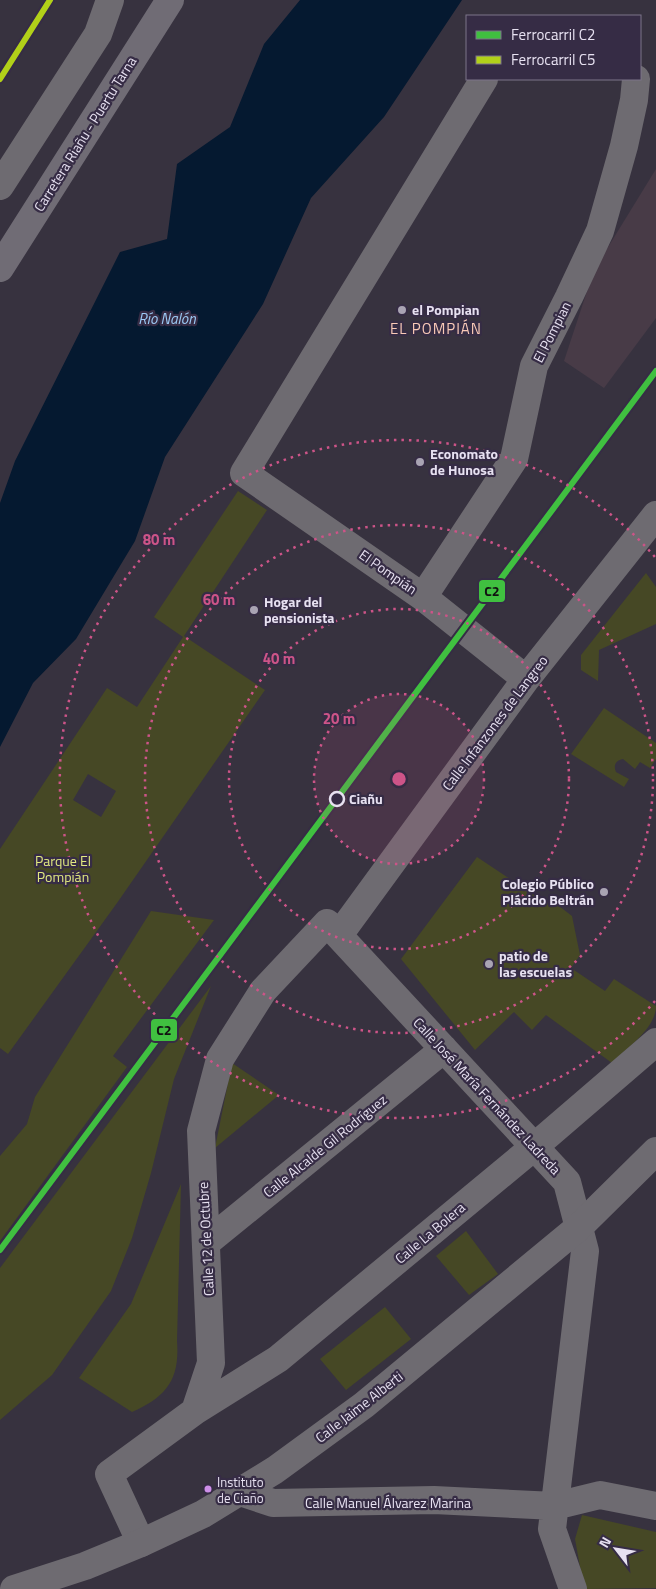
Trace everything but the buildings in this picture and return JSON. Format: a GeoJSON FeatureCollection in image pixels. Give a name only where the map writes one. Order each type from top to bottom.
{"type":"FeatureCollection","features":[{"type":"Feature","properties":{"kind":"main road","name":"Carretera Riañu - Puertu Tarna"},"geometry":{"type":"LineString","coordinates":[[0,268],[170,0]]}},
{"type":"Feature","properties":{"kind":"street"},"geometry":{"type":"LineString","coordinates":[[0,186],[98,34],[110,0]]}},
{"type":"Feature","properties":{"kind":"street","name":"El Pompián"},"geometry":{"type":"LineString","coordinates":[[483,80],[244,473],[423,597],[526,679]]}},
{"type":"Feature","properties":{"kind":"street","name":"El Pompian"},"geometry":{"type":"LineString","coordinates":[[423,597],[514,459],[534,366],[570,297],[600,231],[624,146],[634,100],[636,80]]}},
{"type":"Feature","properties":{"kind":"street","name":"Calle Infanzones de Langreo"},"geometry":{"type":"LineString","coordinates":[[333,929],[526,679],[656,515]]}},
{"type":"Feature","properties":{"kind":"street","name":"Calle José María Fernández Ladreda"},"geometry":{"type":"LineString","coordinates":[[333,929],[567,1182],[585,1251],[552,1529],[572,1589]]}},
{"type":"Feature","properties":{"kind":"street","name":"Calle 12 de Octubre"},"geometry":{"type":"LineString","coordinates":[[195,1411],[211,1363],[201,1130],[220,1058],[263,990],[333,929]]}},
{"type":"Feature","properties":{"kind":"street","name":"Calle La Bolera"},"geometry":{"type":"LineString","coordinates":[[195,1411],[278,1359],[534,1147],[656,1042]]}},
{"type":"Feature","properties":{"kind":"street","name":"Calle Alcalde Gil Rodríguez"},"geometry":{"type":"LineString","coordinates":[[206,1243],[444,1049]]}},
{"type":"Feature","properties":{"kind":"street","name":"Calle Jaime Alberti"},"geometry":{"type":"LineString","coordinates":[[14,1589],[84,1566],[141,1543],[203,1514],[282,1465],[364,1405],[579,1227],[656,1151]]}},
{"type":"Feature","properties":{"kind":"street"},"geometry":{"type":"LineString","coordinates":[[141,1543],[109,1474],[195,1411]]}},
{"type":"Feature","properties":{"kind":"street","name":"Calle Manuel Álvarez Marina"},"geometry":{"type":"LineString","coordinates":[[240,1492],[273,1503],[434,1500],[555,1506],[600,1495],[656,1506]]}},
{"type":"Feature","properties":{"kind":"shaded area"},"geometry":{"type":"Polygon","coordinates":[[[656,169],[656,318],[604,388],[564,361],[594,270],[656,169]]]}},
{"type":"Feature","properties":{"kind":"green space","name":"Parque El Pompián"},"geometry":{"type":"Polygon","coordinates":[[[238,491],[267,510],[184,636],[265,690],[117,903],[8,1054],[0,1048],[0,849],[107,688],[137,707],[183,637],[154,617],[238,491]],[[88,774],[73,800],[101,817],[116,791],[88,774]]]}},
{"type":"Feature","properties":{"kind":"green space"},"geometry":{"type":"Polygon","coordinates":[[[646,573],[656,587],[656,624],[599,650],[598,681],[581,670],[581,655],[646,573]]]}},
{"type":"Feature","properties":{"kind":"green space"},"geometry":{"type":"Polygon","coordinates":[[[604,708],[656,743],[656,759],[650,768],[640,762],[635,769],[623,759],[616,763],[616,772],[629,779],[624,787],[571,754],[604,708]]]}},
{"type":"Feature","properties":{"kind":"green space","name":"patio de las escuelas"},"geometry":{"type":"Polygon","coordinates":[[[477,857],[543,901],[559,906],[572,916],[580,955],[571,968],[605,991],[614,979],[656,1006],[655,1014],[646,1030],[612,1063],[546,1015],[532,1030],[514,1012],[475,1050],[401,959],[477,857]]]}},
{"type":"Feature","properties":{"kind":"green space"},"geometry":{"type":"Polygon","coordinates":[[[151,911],[214,920],[113,1056],[127,1067],[0,1241],[0,1156],[27,1124],[35,1097],[151,911]]]}},
{"type":"Feature","properties":{"kind":"green space"},"geometry":{"type":"Polygon","coordinates":[[[211,986],[174,1079],[151,1173],[132,1238],[111,1291],[52,1375],[0,1420],[0,1268],[211,986]]]}},
{"type":"Feature","properties":{"kind":"green space"},"geometry":{"type":"Polygon","coordinates":[[[232,1063],[279,1095],[215,1148],[232,1063]]]}},
{"type":"Feature","properties":{"kind":"green space"},"geometry":{"type":"Polygon","coordinates":[[[181,1184],[176,1366],[173,1377],[162,1393],[154,1400],[132,1412],[79,1378],[131,1304],[181,1184]]]}},
{"type":"Feature","properties":{"kind":"green space"},"geometry":{"type":"Polygon","coordinates":[[[466,1231],[498,1274],[469,1295],[436,1256],[466,1231]]]}},
{"type":"Feature","properties":{"kind":"green space"},"geometry":{"type":"Polygon","coordinates":[[[385,1307],[411,1339],[346,1390],[320,1359],[385,1307]]]}},
{"type":"Feature","properties":{"kind":"green space"},"geometry":{"type":"Polygon","coordinates":[[[582,1515],[656,1532],[656,1588],[584,1589],[575,1539],[582,1515]]]}},
{"type":"Feature","properties":{"kind":"water","name":"Río Nalón"},"geometry":{"type":"Polygon","coordinates":[[[300,0],[462,0],[384,117],[311,198],[263,304],[165,457],[135,541],[76,639],[33,683],[0,747],[0,503],[15,461],[120,252],[167,239],[177,164],[230,127],[264,44],[300,0]]]}},
{"type":"Feature","properties":{"kind":"rail line","name":"C5"},"geometry":{"type":"LineString","coordinates":[[0,79],[50,0]]}},
{"type":"Feature","properties":{"kind":"rail line","name":"C2"},"geometry":{"type":"LineString","coordinates":[[0,1250],[656,371]]}},
{"type":"Feature","properties":{"kind":"place","name":"el Pompian"},"geometry":{"type":"Point","coordinates":[402,310]}},
{"type":"Feature","properties":{"kind":"place","name":"Economato de Hunosa"},"geometry":{"type":"Point","coordinates":[420,462]}},
{"type":"Feature","properties":{"kind":"place","name":"Hogar del pensionista"},"geometry":{"type":"Point","coordinates":[254,610]}},
{"type":"Feature","properties":{"kind":"place","name":"Ciañu"},"geometry":{"type":"Point","coordinates":[337,799]}},
{"type":"Feature","properties":{"kind":"place","name":"Colegio Público Plácido Beltrán"},"geometry":{"type":"Point","coordinates":[604,892]}},
{"type":"Feature","properties":{"kind":"place","name":"patio de las escuelas"},"geometry":{"type":"Point","coordinates":[489,964]}},
{"type":"Feature","properties":{"kind":"place","name":"Instituto de Ciaño"},"geometry":{"type":"Point","coordinates":[208,1489]}},
{"type":"Feature","properties":{"kind":"district","name":"EL POMPIÁN"},"geometry":{"type":"Point","coordinates":[436,329]}}]}
